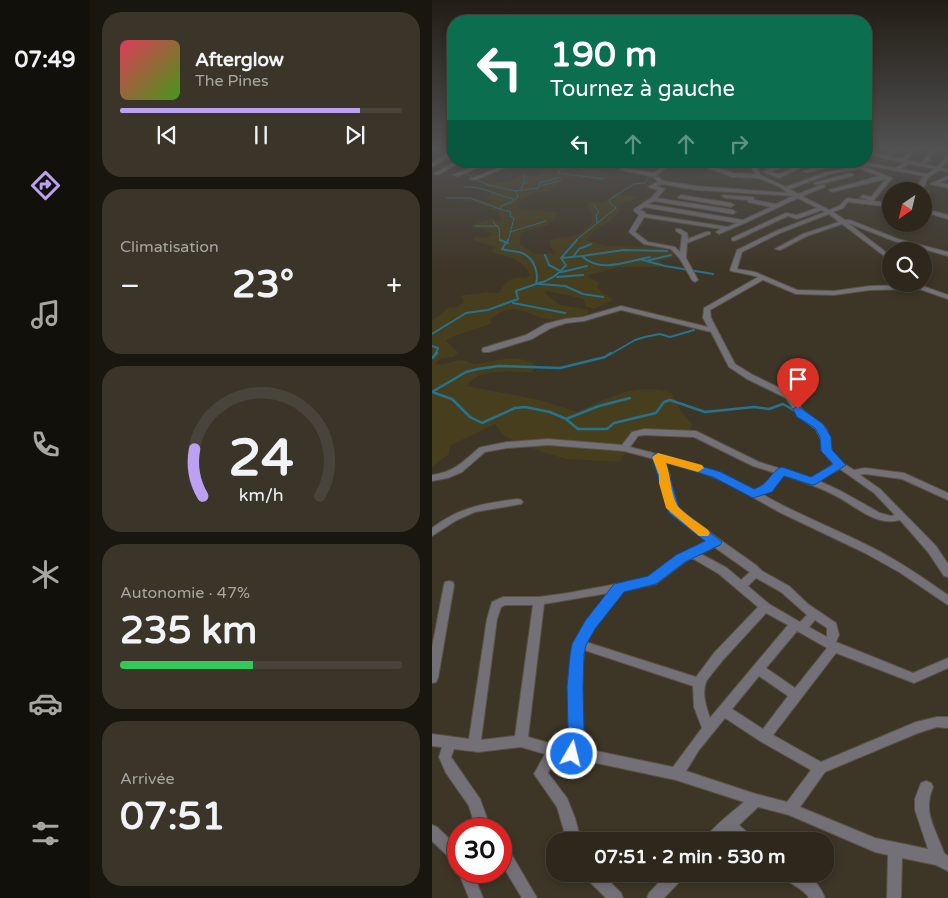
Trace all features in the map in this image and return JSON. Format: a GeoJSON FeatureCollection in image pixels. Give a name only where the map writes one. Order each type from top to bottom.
{"type":"FeatureCollection","features":[{"type":"Feature","properties":{"kind":"street"},"geometry":{"type":"LineString","coordinates":[[660,191],[636,210],[642,214],[728,229]]}},
{"type":"Feature","properties":{"kind":"street"},"geometry":{"type":"LineString","coordinates":[[712,201],[721,191]]}},
{"type":"Feature","properties":{"kind":"street"},"geometry":{"type":"LineString","coordinates":[[733,191],[796,196]]}},
{"type":"Feature","properties":{"kind":"street"},"geometry":{"type":"LineString","coordinates":[[788,191],[830,212],[882,252]]}},
{"type":"Feature","properties":{"kind":"street"},"geometry":{"type":"LineString","coordinates":[[719,232],[806,191]]}},
{"type":"Feature","properties":{"kind":"street"},"geometry":{"type":"LineString","coordinates":[[834,191],[850,197],[882,203]]}},
{"type":"Feature","properties":{"kind":"street"},"geometry":{"type":"LineString","coordinates":[[871,191],[850,197],[842,208],[739,251],[733,270],[746,271],[796,292],[813,293],[882,288]]}},
{"type":"Feature","properties":{"kind":"street"},"geometry":{"type":"LineString","coordinates":[[717,195],[752,199],[750,200],[777,206]]}},
{"type":"Feature","properties":{"kind":"street"},"geometry":{"type":"LineString","coordinates":[[681,196],[731,205]]}},
{"type":"Feature","properties":{"kind":"street"},"geometry":{"type":"LineString","coordinates":[[652,199],[733,212]]}},
{"type":"Feature","properties":{"kind":"street"},"geometry":{"type":"LineString","coordinates":[[642,205],[742,222]]}},
{"type":"Feature","properties":{"kind":"street"},"geometry":{"type":"LineString","coordinates":[[734,239],[788,214],[797,217],[823,208]]}},
{"type":"Feature","properties":{"kind":"street"},"geometry":{"type":"LineString","coordinates":[[932,213],[948,217]]}},
{"type":"Feature","properties":{"kind":"street"},"geometry":{"type":"LineString","coordinates":[[642,214],[632,232],[646,244],[671,247],[683,258],[696,280]]}},
{"type":"Feature","properties":{"kind":"street"},"geometry":{"type":"LineString","coordinates":[[778,249],[841,220],[896,240],[948,254]]}},
{"type":"Feature","properties":{"kind":"street"},"geometry":{"type":"LineString","coordinates":[[678,230],[686,234],[683,258]]}},
{"type":"Feature","properties":{"kind":"street"},"geometry":{"type":"LineString","coordinates":[[685,242],[708,233]]}},
{"type":"Feature","properties":{"kind":"street"},"geometry":{"type":"LineString","coordinates":[[763,277],[706,309],[707,318],[732,365],[750,377],[789,396],[801,414],[819,426],[826,437],[826,451],[840,465],[854,473],[877,491],[932,548],[948,573]]}},
{"type":"Feature","properties":{"kind":"street"},"geometry":{"type":"LineString","coordinates":[[932,292],[948,297]]}},
{"type":"Feature","properties":{"kind":"street"},"geometry":{"type":"LineString","coordinates":[[938,294],[948,292]]}},
{"type":"Feature","properties":{"kind":"street"},"geometry":{"type":"LineString","coordinates":[[486,350],[529,336],[548,326],[565,321],[584,319],[621,308],[713,330]]}},
{"type":"Feature","properties":{"kind":"street"},"geometry":{"type":"LineString","coordinates":[[624,448],[635,434],[693,433],[756,464],[812,481],[838,493],[877,516],[891,519],[902,516]]}},
{"type":"Feature","properties":{"kind":"street"},"geometry":{"type":"LineString","coordinates":[[432,478],[445,476],[459,470],[482,450],[507,445],[548,442],[624,448],[717,475],[782,510],[869,550],[903,569],[948,601]]}},
{"type":"Feature","properties":{"kind":"street"},"geometry":{"type":"LineString","coordinates":[[658,457],[674,510],[756,572],[785,589],[814,614],[832,626],[834,635],[831,645],[796,696],[764,737]]}},
{"type":"Feature","properties":{"kind":"street"},"geometry":{"type":"LineString","coordinates":[[812,481],[840,465]]}},
{"type":"Feature","properties":{"kind":"street"},"geometry":{"type":"LineString","coordinates":[[753,494],[767,489],[782,471]]}},
{"type":"Feature","properties":{"kind":"street"},"geometry":{"type":"LineString","coordinates":[[854,473],[866,471],[904,476],[948,497]]}},
{"type":"Feature","properties":{"kind":"street"},"geometry":{"type":"LineString","coordinates":[[432,533],[464,511],[518,502]]}},
{"type":"Feature","properties":{"kind":"street"},"geometry":{"type":"LineString","coordinates":[[474,746],[492,619],[496,605],[503,601],[539,601],[652,581],[681,559],[715,542]]}},
{"type":"Feature","properties":{"kind":"street"},"geometry":{"type":"LineString","coordinates":[[693,554],[722,571],[765,608],[831,645],[914,678],[948,663]]}},
{"type":"Feature","properties":{"kind":"street"},"geometry":{"type":"LineString","coordinates":[[740,587],[756,572]]}},
{"type":"Feature","properties":{"kind":"street"},"geometry":{"type":"LineString","coordinates":[[432,678],[450,585]]}},
{"type":"Feature","properties":{"kind":"street"},"geometry":{"type":"LineString","coordinates":[[572,754],[576,729],[575,687],[579,644],[590,625],[619,588]]}},
{"type":"Feature","properties":{"kind":"street"},"geometry":{"type":"LineString","coordinates":[[521,741],[539,601]]}},
{"type":"Feature","properties":{"kind":"street"},"geometry":{"type":"LineString","coordinates":[[708,728],[701,713],[700,683],[715,662],[765,608]]}},
{"type":"Feature","properties":{"kind":"street"},"geometry":{"type":"LineString","coordinates":[[676,774],[708,728],[758,669],[798,626],[814,614]]}},
{"type":"Feature","properties":{"kind":"street"},"geometry":{"type":"LineString","coordinates":[[579,644],[700,683]]}},
{"type":"Feature","properties":{"kind":"street"},"geometry":{"type":"LineString","coordinates":[[758,669],[796,696]]}},
{"type":"Feature","properties":{"kind":"street"},"geometry":{"type":"LineString","coordinates":[[724,710],[764,737],[820,768]]}},
{"type":"Feature","properties":{"kind":"street"},"geometry":{"type":"LineString","coordinates":[[790,809],[820,768],[916,728],[937,722],[948,723]]}},
{"type":"Feature","properties":{"kind":"street"},"geometry":{"type":"LineString","coordinates":[[432,740],[474,746],[521,741],[553,751],[676,774],[790,809],[875,845],[943,861]]}},
{"type":"Feature","properties":{"kind":"street"},"geometry":{"type":"LineString","coordinates":[[450,743],[445,757],[448,766],[475,801],[478,818]]}},
{"type":"Feature","properties":{"kind":"street"},"geometry":{"type":"LineString","coordinates":[[553,751],[541,774],[562,803],[572,832]]}},
{"type":"Feature","properties":{"kind":"street"},"geometry":{"type":"LineString","coordinates":[[926,787],[921,801],[922,810],[943,861]]}},
{"type":"Feature","properties":{"kind":"street"},"geometry":{"type":"LineString","coordinates":[[720,832],[756,800]]}},
{"type":"Feature","properties":{"kind":"street"},"geometry":{"type":"LineString","coordinates":[[728,824],[736,832]]}},
{"type":"Feature","properties":{"kind":"street"},"geometry":{"type":"LineString","coordinates":[[432,832],[447,846]]}},
{"type":"Feature","properties":{"kind":"street"},"geometry":{"type":"LineString","coordinates":[[894,898],[895,850]]}},
{"type":"Feature","properties":{"kind":"street"},"geometry":{"type":"LineString","coordinates":[[512,868],[530,898]]}},
{"type":"Feature","properties":{"kind":"street"},"geometry":{"type":"LineString","coordinates":[[600,882],[616,898]]}},
{"type":"Feature","properties":{"kind":"street"},"geometry":{"type":"LineString","coordinates":[[654,898],[669,882]]}},
{"type":"Feature","properties":{"kind":"street"},"geometry":{"type":"LineString","coordinates":[[803,882],[810,886],[818,898]]}},
{"type":"Feature","properties":{"kind":"street"},"geometry":{"type":"LineString","coordinates":[[470,883],[476,898]]}},
{"type":"Feature","properties":{"kind":"sand"},"geometry":{"type":"Polygon","coordinates":[[[497,191],[551,191],[533,193],[516,206],[520,209],[558,212],[555,218],[547,225],[521,233],[520,244],[537,254],[556,253],[551,248],[549,241],[576,235],[592,223],[592,213],[588,208],[589,202],[604,203],[615,194],[639,197],[621,204],[619,206],[620,212],[586,240],[607,246],[668,247],[676,257],[659,261],[663,265],[660,267],[619,267],[588,275],[588,277],[599,282],[597,288],[599,290],[614,300],[594,309],[586,307],[584,300],[580,298],[546,291],[545,293],[560,305],[585,309],[589,313],[578,318],[557,320],[544,319],[519,310],[508,309],[490,320],[493,323],[449,338],[446,341],[458,352],[457,354],[453,357],[441,358],[435,364],[442,365],[462,360],[477,364],[516,358],[523,359],[537,366],[532,372],[488,373],[472,380],[467,386],[540,400],[577,412],[611,397],[635,390],[647,389],[672,393],[681,411],[692,424],[690,431],[643,430],[619,462],[566,459],[542,452],[504,436],[495,424],[449,446],[449,454],[432,467],[432,321],[448,308],[457,307],[464,301],[461,297],[463,295],[489,292],[499,293],[506,283],[512,279],[525,278],[530,275],[520,262],[491,251],[496,247],[472,240],[476,237],[488,238],[492,234],[486,230],[471,227],[472,225],[493,218],[497,222],[503,221],[497,211],[473,202],[461,200],[469,198],[491,202],[492,200],[485,198],[497,191]]]}},
{"type":"Feature","properties":{"kind":"waterway"},"geometry":{"type":"LineString","coordinates":[[488,191],[514,199]]}},
{"type":"Feature","properties":{"kind":"waterway"},"geometry":{"type":"LineString","coordinates":[[500,209],[501,206],[512,202],[518,197],[516,191]]}},
{"type":"Feature","properties":{"kind":"waterway"},"geometry":{"type":"LineString","coordinates":[[575,241],[616,208],[609,202],[610,199],[623,191]]}},
{"type":"Feature","properties":{"kind":"waterway"},"geometry":{"type":"LineString","coordinates":[[447,198],[470,198],[500,209]]}},
{"type":"Feature","properties":{"kind":"waterway"},"geometry":{"type":"LineString","coordinates":[[594,205],[599,212],[596,215],[597,223]]}},
{"type":"Feature","properties":{"kind":"waterway"},"geometry":{"type":"LineString","coordinates":[[500,209],[511,212],[510,216],[514,218],[510,232]]}},
{"type":"Feature","properties":{"kind":"waterway"},"geometry":{"type":"LineString","coordinates":[[510,232],[546,221]]}},
{"type":"Feature","properties":{"kind":"waterway"},"geometry":{"type":"LineString","coordinates":[[493,222],[497,226]]}},
{"type":"Feature","properties":{"kind":"waterway"},"geometry":{"type":"LineString","coordinates":[[475,226],[497,226]]}},
{"type":"Feature","properties":{"kind":"waterway"},"geometry":{"type":"LineString","coordinates":[[497,226],[499,228],[500,241]]}},
{"type":"Feature","properties":{"kind":"waterway"},"geometry":{"type":"LineString","coordinates":[[508,241],[510,232]]}},
{"type":"Feature","properties":{"kind":"waterway"},"geometry":{"type":"LineString","coordinates":[[500,240],[506,242]]}},
{"type":"Feature","properties":{"kind":"waterway"},"geometry":{"type":"LineString","coordinates":[[561,258],[577,240]]}},
{"type":"Feature","properties":{"kind":"waterway"},"geometry":{"type":"LineString","coordinates":[[506,242],[502,249],[519,252],[530,258],[536,270],[536,284]]}},
{"type":"Feature","properties":{"kind":"waterway"},"geometry":{"type":"LineString","coordinates":[[573,257],[579,249],[591,244]]}},
{"type":"Feature","properties":{"kind":"waterway"},"geometry":{"type":"LineString","coordinates":[[582,256],[624,250],[667,251]]}},
{"type":"Feature","properties":{"kind":"waterway"},"geometry":{"type":"LineString","coordinates":[[545,255],[549,265],[561,271]]}},
{"type":"Feature","properties":{"kind":"waterway"},"geometry":{"type":"LineString","coordinates":[[646,261],[671,255]]}},
{"type":"Feature","properties":{"kind":"waterway"},"geometry":{"type":"LineString","coordinates":[[573,257],[582,256]]}},
{"type":"Feature","properties":{"kind":"waterway"},"geometry":{"type":"LineString","coordinates":[[582,256],[589,261],[606,265],[640,259]]}},
{"type":"Feature","properties":{"kind":"waterway"},"geometry":{"type":"LineString","coordinates":[[561,258],[573,257]]}},
{"type":"Feature","properties":{"kind":"waterway"},"geometry":{"type":"LineString","coordinates":[[640,259],[650,257]]}},
{"type":"Feature","properties":{"kind":"waterway"},"geometry":{"type":"LineString","coordinates":[[561,258],[566,265],[561,271]]}},
{"type":"Feature","properties":{"kind":"waterway"},"geometry":{"type":"LineString","coordinates":[[640,259],[646,261]]}},
{"type":"Feature","properties":{"kind":"waterway"},"geometry":{"type":"LineString","coordinates":[[646,261],[713,274]]}},
{"type":"Feature","properties":{"kind":"waterway"},"geometry":{"type":"LineString","coordinates":[[561,271],[587,266]]}},
{"type":"Feature","properties":{"kind":"waterway"},"geometry":{"type":"LineString","coordinates":[[536,284],[553,278],[561,271]]}},
{"type":"Feature","properties":{"kind":"waterway"},"geometry":{"type":"LineString","coordinates":[[557,277],[583,275]]}},
{"type":"Feature","properties":{"kind":"waterway"},"geometry":{"type":"LineString","coordinates":[[432,334],[466,313],[488,310],[518,299],[516,291],[536,284]]}},
{"type":"Feature","properties":{"kind":"waterway"},"geometry":{"type":"LineString","coordinates":[[539,284],[565,286],[583,294],[603,297]]}},
{"type":"Feature","properties":{"kind":"waterway"},"geometry":{"type":"LineString","coordinates":[[513,303],[565,313]]}},
{"type":"Feature","properties":{"kind":"waterway"},"geometry":{"type":"LineString","coordinates":[[609,355],[635,340],[645,337],[660,334],[670,337],[694,330]]}},
{"type":"Feature","properties":{"kind":"waterway"},"geometry":{"type":"LineString","coordinates":[[432,346],[438,348],[435,355]]}},
{"type":"Feature","properties":{"kind":"waterway"},"geometry":{"type":"LineString","coordinates":[[566,419],[550,412],[525,407],[515,408],[482,423],[470,417],[452,399],[432,392],[466,372],[478,369],[499,366],[560,368],[605,357],[611,353]]}},
{"type":"Feature","properties":{"kind":"waterway"},"geometry":{"type":"LineString","coordinates":[[432,358],[435,355]]}},
{"type":"Feature","properties":{"kind":"waterway"},"geometry":{"type":"LineString","coordinates":[[566,419],[599,406],[630,398]]}},
{"type":"Feature","properties":{"kind":"waterway"},"geometry":{"type":"LineString","coordinates":[[566,419],[578,429],[607,429],[614,423],[656,413],[664,402],[670,400],[705,412],[754,407],[769,409],[783,404],[795,411]]}},
{"type":"Feature","properties":{"kind":"waterway"},"geometry":{"type":"LineString","coordinates":[[800,417],[816,429],[822,441]]}},
{"type":"Feature","properties":{"kind":"slow traffic"},"geometry":{"type":"LineString","coordinates":[[698,468],[658,457],[665,475],[665,483],[668,488],[672,508],[703,533]]}},
{"type":"Feature","properties":{"kind":"route"},"geometry":{"type":"LineString","coordinates":[[572,754],[576,729],[575,687],[577,655],[579,644],[590,625],[619,588],[652,581],[685,556],[693,554],[715,542],[672,508],[668,488],[665,483],[665,475],[658,457],[717,475],[753,494],[761,493],[767,489],[782,471],[812,481],[840,465],[826,451],[824,432],[819,426],[801,414],[798,409]]}}]}
